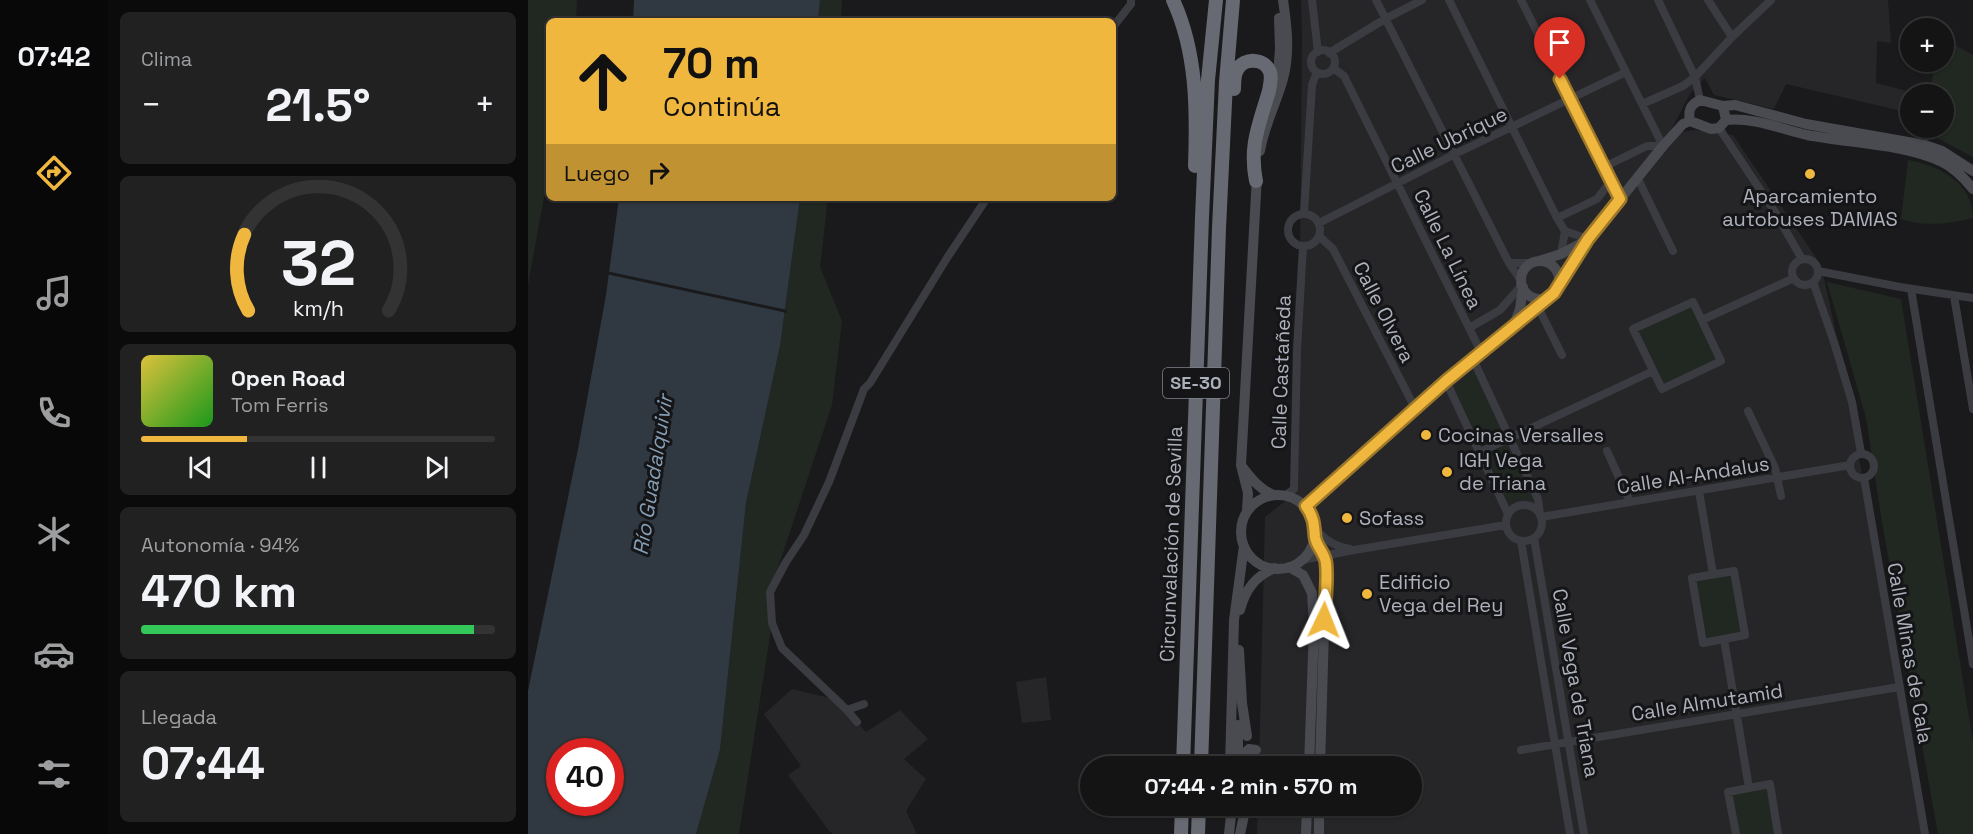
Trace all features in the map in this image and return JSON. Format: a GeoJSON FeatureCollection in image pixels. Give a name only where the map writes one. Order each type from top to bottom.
{"type":"FeatureCollection","features":[{"type":"Feature","properties":{"kind":"highway"},"geometry":{"type":"LineString","coordinates":[[1173,0],[1183,26],[1193,68],[1197,114],[1195,187],[1202,217]]}},
{"type":"Feature","properties":{"kind":"highway","name":"Circunvalación de Sevilla"},"geometry":{"type":"LineString","coordinates":[[1183,756],[1202,217],[1208,80],[1216,0]]}},
{"type":"Feature","properties":{"kind":"highway","name":"Circunvalación de Sevilla"},"geometry":{"type":"LineString","coordinates":[[1201,756],[1221,198],[1226,82],[1233,0]]}},
{"type":"Feature","properties":{"kind":"highway"},"geometry":{"type":"LineString","coordinates":[[1221,198],[1230,155],[1236,74],[1243,64],[1256,60],[1269,69],[1271,82],[1253,147],[1252,164],[1256,181]]}},
{"type":"Feature","properties":{"kind":"highway"},"geometry":{"type":"LineString","coordinates":[[1181,834],[1182,816]]}},
{"type":"Feature","properties":{"kind":"highway"},"geometry":{"type":"LineString","coordinates":[[1198,834],[1199,816]]}},
{"type":"Feature","properties":{"kind":"street"},"geometry":{"type":"LineString","coordinates":[[1116,23],[1131,4],[1131,0]]}},
{"type":"Feature","properties":{"kind":"street"},"geometry":{"type":"LineString","coordinates":[[1276,0],[1280,50],[1276,96]]}},
{"type":"Feature","properties":{"kind":"street"},"geometry":{"type":"LineString","coordinates":[[1235,756],[1232,717],[1234,620],[1244,545],[1241,531],[1247,511],[1248,493],[1241,465],[1256,181],[1262,139],[1287,59],[1288,41],[1283,0]]}},
{"type":"Feature","properties":{"kind":"street"},"geometry":{"type":"LineString","coordinates":[[1312,0],[1318,52]]}},
{"type":"Feature","properties":{"kind":"street"},"geometry":{"type":"LineString","coordinates":[[1376,0],[1509,263],[1522,285],[1533,297],[1547,298]]}},
{"type":"Feature","properties":{"kind":"street"},"geometry":{"type":"LineString","coordinates":[[1317,72],[1311,62],[1318,52],[1329,53],[1385,19],[1422,0]]}},
{"type":"Feature","properties":{"kind":"street"},"geometry":{"type":"LineString","coordinates":[[1449,0],[1557,218],[1565,231],[1588,239]]}},
{"type":"Feature","properties":{"kind":"street"},"geometry":{"type":"LineString","coordinates":[[1521,0],[1620,199]]}},
{"type":"Feature","properties":{"kind":"street"},"geometry":{"type":"LineString","coordinates":[[1590,0],[1663,146]]}},
{"type":"Feature","properties":{"kind":"street"},"geometry":{"type":"LineString","coordinates":[[1658,0],[1695,77],[1700,100]]}},
{"type":"Feature","properties":{"kind":"street"},"geometry":{"type":"LineString","coordinates":[[1708,0],[1732,37]]}},
{"type":"Feature","properties":{"kind":"street"},"geometry":{"type":"LineString","coordinates":[[1642,104],[1683,86],[1695,77],[1771,0]]}},
{"type":"Feature","properties":{"kind":"street"},"geometry":{"type":"LineString","coordinates":[[1317,72],[1328,73],[1333,68],[1334,60],[1329,53]]}},
{"type":"Feature","properties":{"kind":"street","name":"Calle La Línea"},"geometry":{"type":"LineString","coordinates":[[1333,68],[1344,76],[1469,328],[1509,439],[1538,499],[1541,516]]}},
{"type":"Feature","properties":{"kind":"street"},"geometry":{"type":"LineString","coordinates":[[1304,213],[1312,85],[1317,72]]}},
{"type":"Feature","properties":{"kind":"street","name":"Calle Ubrique"},"geometry":{"type":"LineString","coordinates":[[1319,223],[1455,154],[1626,72]]}},
{"type":"Feature","properties":{"kind":"street"},"geometry":{"type":"LineString","coordinates":[[1690,121],[1689,110],[1692,104],[1700,100],[1723,106],[1736,105],[1806,124],[1924,145],[1942,151],[1973,171]]}},
{"type":"Feature","properties":{"kind":"street"},"geometry":{"type":"LineString","coordinates":[[1723,106],[1723,124],[1802,259]]}},
{"type":"Feature","properties":{"kind":"street"},"geometry":{"type":"LineString","coordinates":[[1306,506],[1446,381],[1557,290],[1588,239],[1683,124],[1690,121],[1711,129],[1739,118],[1808,135],[1922,154],[1944,162],[1960,174],[1973,189]]}},
{"type":"Feature","properties":{"kind":"street"},"geometry":{"type":"LineString","coordinates":[[1604,167],[1647,146],[1663,146]]}},
{"type":"Feature","properties":{"kind":"street"},"geometry":{"type":"LineString","coordinates":[[1960,174],[1973,178]]}},
{"type":"Feature","properties":{"kind":"street"},"geometry":{"type":"LineString","coordinates":[[1638,179],[1673,250]]}},
{"type":"Feature","properties":{"kind":"street"},"geometry":{"type":"LineString","coordinates":[[1557,218],[1597,199],[1611,181]]}},
{"type":"Feature","properties":{"kind":"street"},"geometry":{"type":"LineString","coordinates":[[857,722],[782,648],[772,623],[770,592],[804,535],[830,483],[864,389],[985,201]]}},
{"type":"Feature","properties":{"kind":"street"},"geometry":{"type":"LineString","coordinates":[[1304,213],[1313,216],[1319,223],[1319,236],[1313,244],[1303,246],[1293,243],[1287,234],[1291,219],[1304,213]]}},
{"type":"Feature","properties":{"kind":"street"},"geometry":{"type":"LineString","coordinates":[[1561,254],[1565,231]]}},
{"type":"Feature","properties":{"kind":"street","name":"Calle Olvera"},"geometry":{"type":"LineString","coordinates":[[1319,236],[1333,249],[1415,408]]}},
{"type":"Feature","properties":{"kind":"street"},"geometry":{"type":"LineString","coordinates":[[1514,326],[1520,309],[1525,269],[1533,263],[1561,254],[1588,239]]}},
{"type":"Feature","properties":{"kind":"street","name":"Calle Castañeda"},"geometry":{"type":"LineString","coordinates":[[1286,495],[1294,489],[1297,350],[1303,246]]}},
{"type":"Feature","properties":{"kind":"street"},"geometry":{"type":"LineString","coordinates":[[1794,278],[1804,285],[1813,282],[1818,272],[1815,263],[1802,259]]}},
{"type":"Feature","properties":{"kind":"street"},"geometry":{"type":"LineString","coordinates":[[1794,278],[1794,267],[1802,259]]}},
{"type":"Feature","properties":{"kind":"street"},"geometry":{"type":"LineString","coordinates":[[1509,263],[1549,263],[1557,270],[1559,280],[1557,290]]}},
{"type":"Feature","properties":{"kind":"street"},"geometry":{"type":"LineString","coordinates":[[1818,272],[1973,298]]}},
{"type":"Feature","properties":{"kind":"street"},"geometry":{"type":"LineString","coordinates":[[1702,320],[1794,278]]}},
{"type":"Feature","properties":{"kind":"street"},"geometry":{"type":"LineString","coordinates":[[1813,282],[1852,402],[1861,453]]}},
{"type":"Feature","properties":{"kind":"street"},"geometry":{"type":"LineString","coordinates":[[1469,328],[1500,310],[1522,285]]}},
{"type":"Feature","properties":{"kind":"street"},"geometry":{"type":"LineString","coordinates":[[1911,289],[1973,664]]}},
{"type":"Feature","properties":{"kind":"street"},"geometry":{"type":"LineString","coordinates":[[1954,296],[1973,409]]}},
{"type":"Feature","properties":{"kind":"street"},"geometry":{"type":"LineString","coordinates":[[1694,302],[1702,320],[1721,362],[1662,389],[1634,329],[1694,302]]}},
{"type":"Feature","properties":{"kind":"street"},"geometry":{"type":"LineString","coordinates":[[1538,307],[1562,356]]}},
{"type":"Feature","properties":{"kind":"street"},"geometry":{"type":"LineString","coordinates":[[1480,452],[1653,371]]}},
{"type":"Feature","properties":{"kind":"street"},"geometry":{"type":"LineString","coordinates":[[1446,381],[1508,514]]}},
{"type":"Feature","properties":{"kind":"street"},"geometry":{"type":"LineString","coordinates":[[1748,411],[1777,477],[1780,496]]}},
{"type":"Feature","properties":{"kind":"street"},"geometry":{"type":"LineString","coordinates":[[1607,451],[1630,502]]}},
{"type":"Feature","properties":{"kind":"street"},"geometry":{"type":"LineString","coordinates":[[1861,453],[1869,455],[1875,465],[1871,475],[1864,478],[1854,475],[1850,465],[1852,459],[1861,453]]}},
{"type":"Feature","properties":{"kind":"street"},"geometry":{"type":"LineString","coordinates":[[1236,756],[1238,617],[1247,589],[1263,573],[1275,568],[1289,567],[1302,560],[1310,551],[1315,539],[1312,516],[1306,506],[1286,495],[1266,492],[1255,483],[1241,465]]}},
{"type":"Feature","properties":{"kind":"street","name":"Calle Al-Andalus"},"geometry":{"type":"LineString","coordinates":[[1541,516],[1850,465]]}},
{"type":"Feature","properties":{"kind":"street","name":"Calle Minas de Cala"},"geometry":{"type":"LineString","coordinates":[[1864,478],[1925,834]]}},
{"type":"Feature","properties":{"kind":"street"},"geometry":{"type":"LineString","coordinates":[[1699,490],[1713,574]]}},
{"type":"Feature","properties":{"kind":"street"},"geometry":{"type":"LineString","coordinates":[[1247,511],[1256,502],[1274,495]]}},
{"type":"Feature","properties":{"kind":"street"},"geometry":{"type":"LineString","coordinates":[[1526,505],[1536,509],[1541,516],[1541,528],[1534,538],[1521,541],[1510,535],[1506,525],[1508,514],[1515,506],[1526,505]]}},
{"type":"Feature","properties":{"kind":"street"},"geometry":{"type":"LineString","coordinates":[[1302,560],[1506,525]]}},
{"type":"Feature","properties":{"kind":"street"},"geometry":{"type":"LineString","coordinates":[[1315,528],[1326,540],[1340,547],[1354,550]]}},
{"type":"Feature","properties":{"kind":"street","name":"Calle Vega de Triana"},"geometry":{"type":"LineString","coordinates":[[1534,538],[1584,834]]}},
{"type":"Feature","properties":{"kind":"street"},"geometry":{"type":"LineString","coordinates":[[1315,539],[1326,563],[1320,756]]}},
{"type":"Feature","properties":{"kind":"street","name":"Calle Vega de Triana"},"geometry":{"type":"LineString","coordinates":[[1521,541],[1570,834]]}},
{"type":"Feature","properties":{"kind":"street"},"geometry":{"type":"LineString","coordinates":[[1244,545],[1256,561],[1275,568]]}},
{"type":"Feature","properties":{"kind":"street"},"geometry":{"type":"LineString","coordinates":[[1289,567],[1303,575],[1312,592],[1314,627],[1309,756]]}},
{"type":"Feature","properties":{"kind":"street"},"geometry":{"type":"LineString","coordinates":[[1734,571],[1745,635],[1703,643],[1692,578],[1713,574],[1734,571]]}},
{"type":"Feature","properties":{"kind":"street"},"geometry":{"type":"LineString","coordinates":[[1238,639],[1242,703],[1247,736]]}},
{"type":"Feature","properties":{"kind":"street"},"geometry":{"type":"LineString","coordinates":[[1724,639],[1749,788]]}},
{"type":"Feature","properties":{"kind":"street","name":"Calle Almutamid"},"geometry":{"type":"LineString","coordinates":[[1521,750],[1899,687]]}},
{"type":"Feature","properties":{"kind":"street"},"geometry":{"type":"LineString","coordinates":[[847,710],[864,704]]}},
{"type":"Feature","properties":{"kind":"street"},"geometry":{"type":"LineString","coordinates":[[1242,756],[1249,749],[1256,750]]}},
{"type":"Feature","properties":{"kind":"street"},"geometry":{"type":"LineString","coordinates":[[1736,834],[1728,792],[1770,784],[1778,834]]}},
{"type":"Feature","properties":{"kind":"street"},"geometry":{"type":"LineString","coordinates":[[1228,834],[1231,816]]}},
{"type":"Feature","properties":{"kind":"street"},"geometry":{"type":"LineString","coordinates":[[1233,816],[1234,834]]}},
{"type":"Feature","properties":{"kind":"street"},"geometry":{"type":"LineString","coordinates":[[1240,834],[1244,816]]}},
{"type":"Feature","properties":{"kind":"street"},"geometry":{"type":"LineString","coordinates":[[1306,834],[1307,816]]}},
{"type":"Feature","properties":{"kind":"street"},"geometry":{"type":"LineString","coordinates":[[1318,834],[1319,816]]}},
{"type":"Feature","properties":{"kind":"shaded area"},"geometry":{"type":"Polygon","coordinates":[[[528,0],[577,0],[576,18],[546,18],[546,186],[528,285],[528,0]]]}},
{"type":"Feature","properties":{"kind":"shaded area"},"geometry":{"type":"Polygon","coordinates":[[[820,0],[842,0],[841,18],[818,18],[820,0]]]}},
{"type":"Feature","properties":{"kind":"shaded area"},"geometry":{"type":"Polygon","coordinates":[[[1301,0],[1888,0],[1891,43],[1877,41],[1876,83],[1900,89],[1900,111],[1786,84],[1774,109],[1714,95],[1705,78],[1690,94],[1669,134],[1695,130],[1733,135],[1821,265],[1868,507],[1924,834],[1257,834],[1258,816],[1422,816],[1422,756],[1259,756],[1265,517],[1298,491],[1301,0]]]}},
{"type":"Feature","properties":{"kind":"shaded area"},"geometry":{"type":"Polygon","coordinates":[[[1954,45],[1973,55],[1973,157],[1937,138],[1954,138],[1954,84],[1931,84],[1934,72],[1954,72],[1954,45]]]}},
{"type":"Feature","properties":{"kind":"shaded area"},"geometry":{"type":"Polygon","coordinates":[[[1908,160],[1942,171],[1961,186],[1967,195],[1973,218],[1937,224],[1909,222],[1901,219],[1908,160]]]}},
{"type":"Feature","properties":{"kind":"shaded area"},"geometry":{"type":"Polygon","coordinates":[[[800,201],[828,201],[820,267],[842,321],[832,405],[770,592],[772,623],[739,834],[696,834],[720,750],[746,503],[780,346],[800,201]]]}},
{"type":"Feature","properties":{"kind":"shaded area"},"geometry":{"type":"Polygon","coordinates":[[[1827,282],[1901,299],[1973,742],[1973,834],[1938,834],[1882,522],[1866,418],[1827,282]]]}},
{"type":"Feature","properties":{"kind":"shaded area"},"geometry":{"type":"Polygon","coordinates":[[[1691,307],[1716,360],[1665,384],[1640,331],[1691,307]]]}},
{"type":"Feature","properties":{"kind":"shaded area"},"geometry":{"type":"Polygon","coordinates":[[[1473,371],[1504,437],[1482,447],[1454,388],[1473,371]]]}},
{"type":"Feature","properties":{"kind":"shaded area"},"geometry":{"type":"Polygon","coordinates":[[[1506,444],[1534,500],[1520,499],[1510,505],[1485,453],[1506,444]]]}},
{"type":"Feature","properties":{"kind":"shaded area"},"geometry":{"type":"Polygon","coordinates":[[[1732,573],[1742,633],[1707,639],[1696,579],[1732,573]]]}},
{"type":"Feature","properties":{"kind":"shaded area"},"geometry":{"type":"Polygon","coordinates":[[[1046,677],[1051,720],[1022,723],[1016,682],[1046,677]]]}},
{"type":"Feature","properties":{"kind":"shaded area"},"geometry":{"type":"Polygon","coordinates":[[[792,689],[834,699],[866,732],[900,710],[928,739],[904,759],[926,779],[906,811],[917,834],[833,834],[829,831],[788,775],[801,766],[764,714],[792,689]]]}},
{"type":"Feature","properties":{"kind":"shaded area"},"geometry":{"type":"Polygon","coordinates":[[[1767,787],[1775,834],[1739,834],[1731,793],[1767,787]]]}},
{"type":"Feature","properties":{"kind":"water"},"geometry":{"type":"Polygon","coordinates":[[[634,0],[820,0],[818,18],[633,18],[634,0]]]}},
{"type":"Feature","properties":{"kind":"water","name":"Río Guadalquivir"},"geometry":{"type":"Polygon","coordinates":[[[619,201],[800,201],[780,346],[746,503],[720,750],[696,834],[528,834],[528,691],[578,449],[606,295],[619,201]]]}},
{"type":"Feature","properties":{"kind":"pier"},"geometry":{"type":"Polygon","coordinates":[[[606,271],[787,310],[787,313],[606,274],[606,271]]]}},
{"type":"Feature","properties":{"kind":"place","name":"Aparcamiento autobuses DAMAS"},"geometry":{"type":"Point","coordinates":[1810,174]}},
{"type":"Feature","properties":{"kind":"place","name":"Cocinas Versalles"},"geometry":{"type":"Point","coordinates":[1426,435]}},
{"type":"Feature","properties":{"kind":"place","name":"IGH Vega de Triana"},"geometry":{"type":"Point","coordinates":[1447,472]}},
{"type":"Feature","properties":{"kind":"place","name":"Sofass"},"geometry":{"type":"Point","coordinates":[1347,518]}},
{"type":"Feature","properties":{"kind":"place","name":"Edificio Vega del Rey"},"geometry":{"type":"Point","coordinates":[1367,594]}},
{"type":"Feature","properties":{"kind":"route"},"geometry":{"type":"LineString","coordinates":[[1324,620],[1326,563],[1323,551],[1315,539],[1314,522],[1306,506],[1446,381],[1554,293],[1588,239],[1620,199],[1560,79]]}}]}
